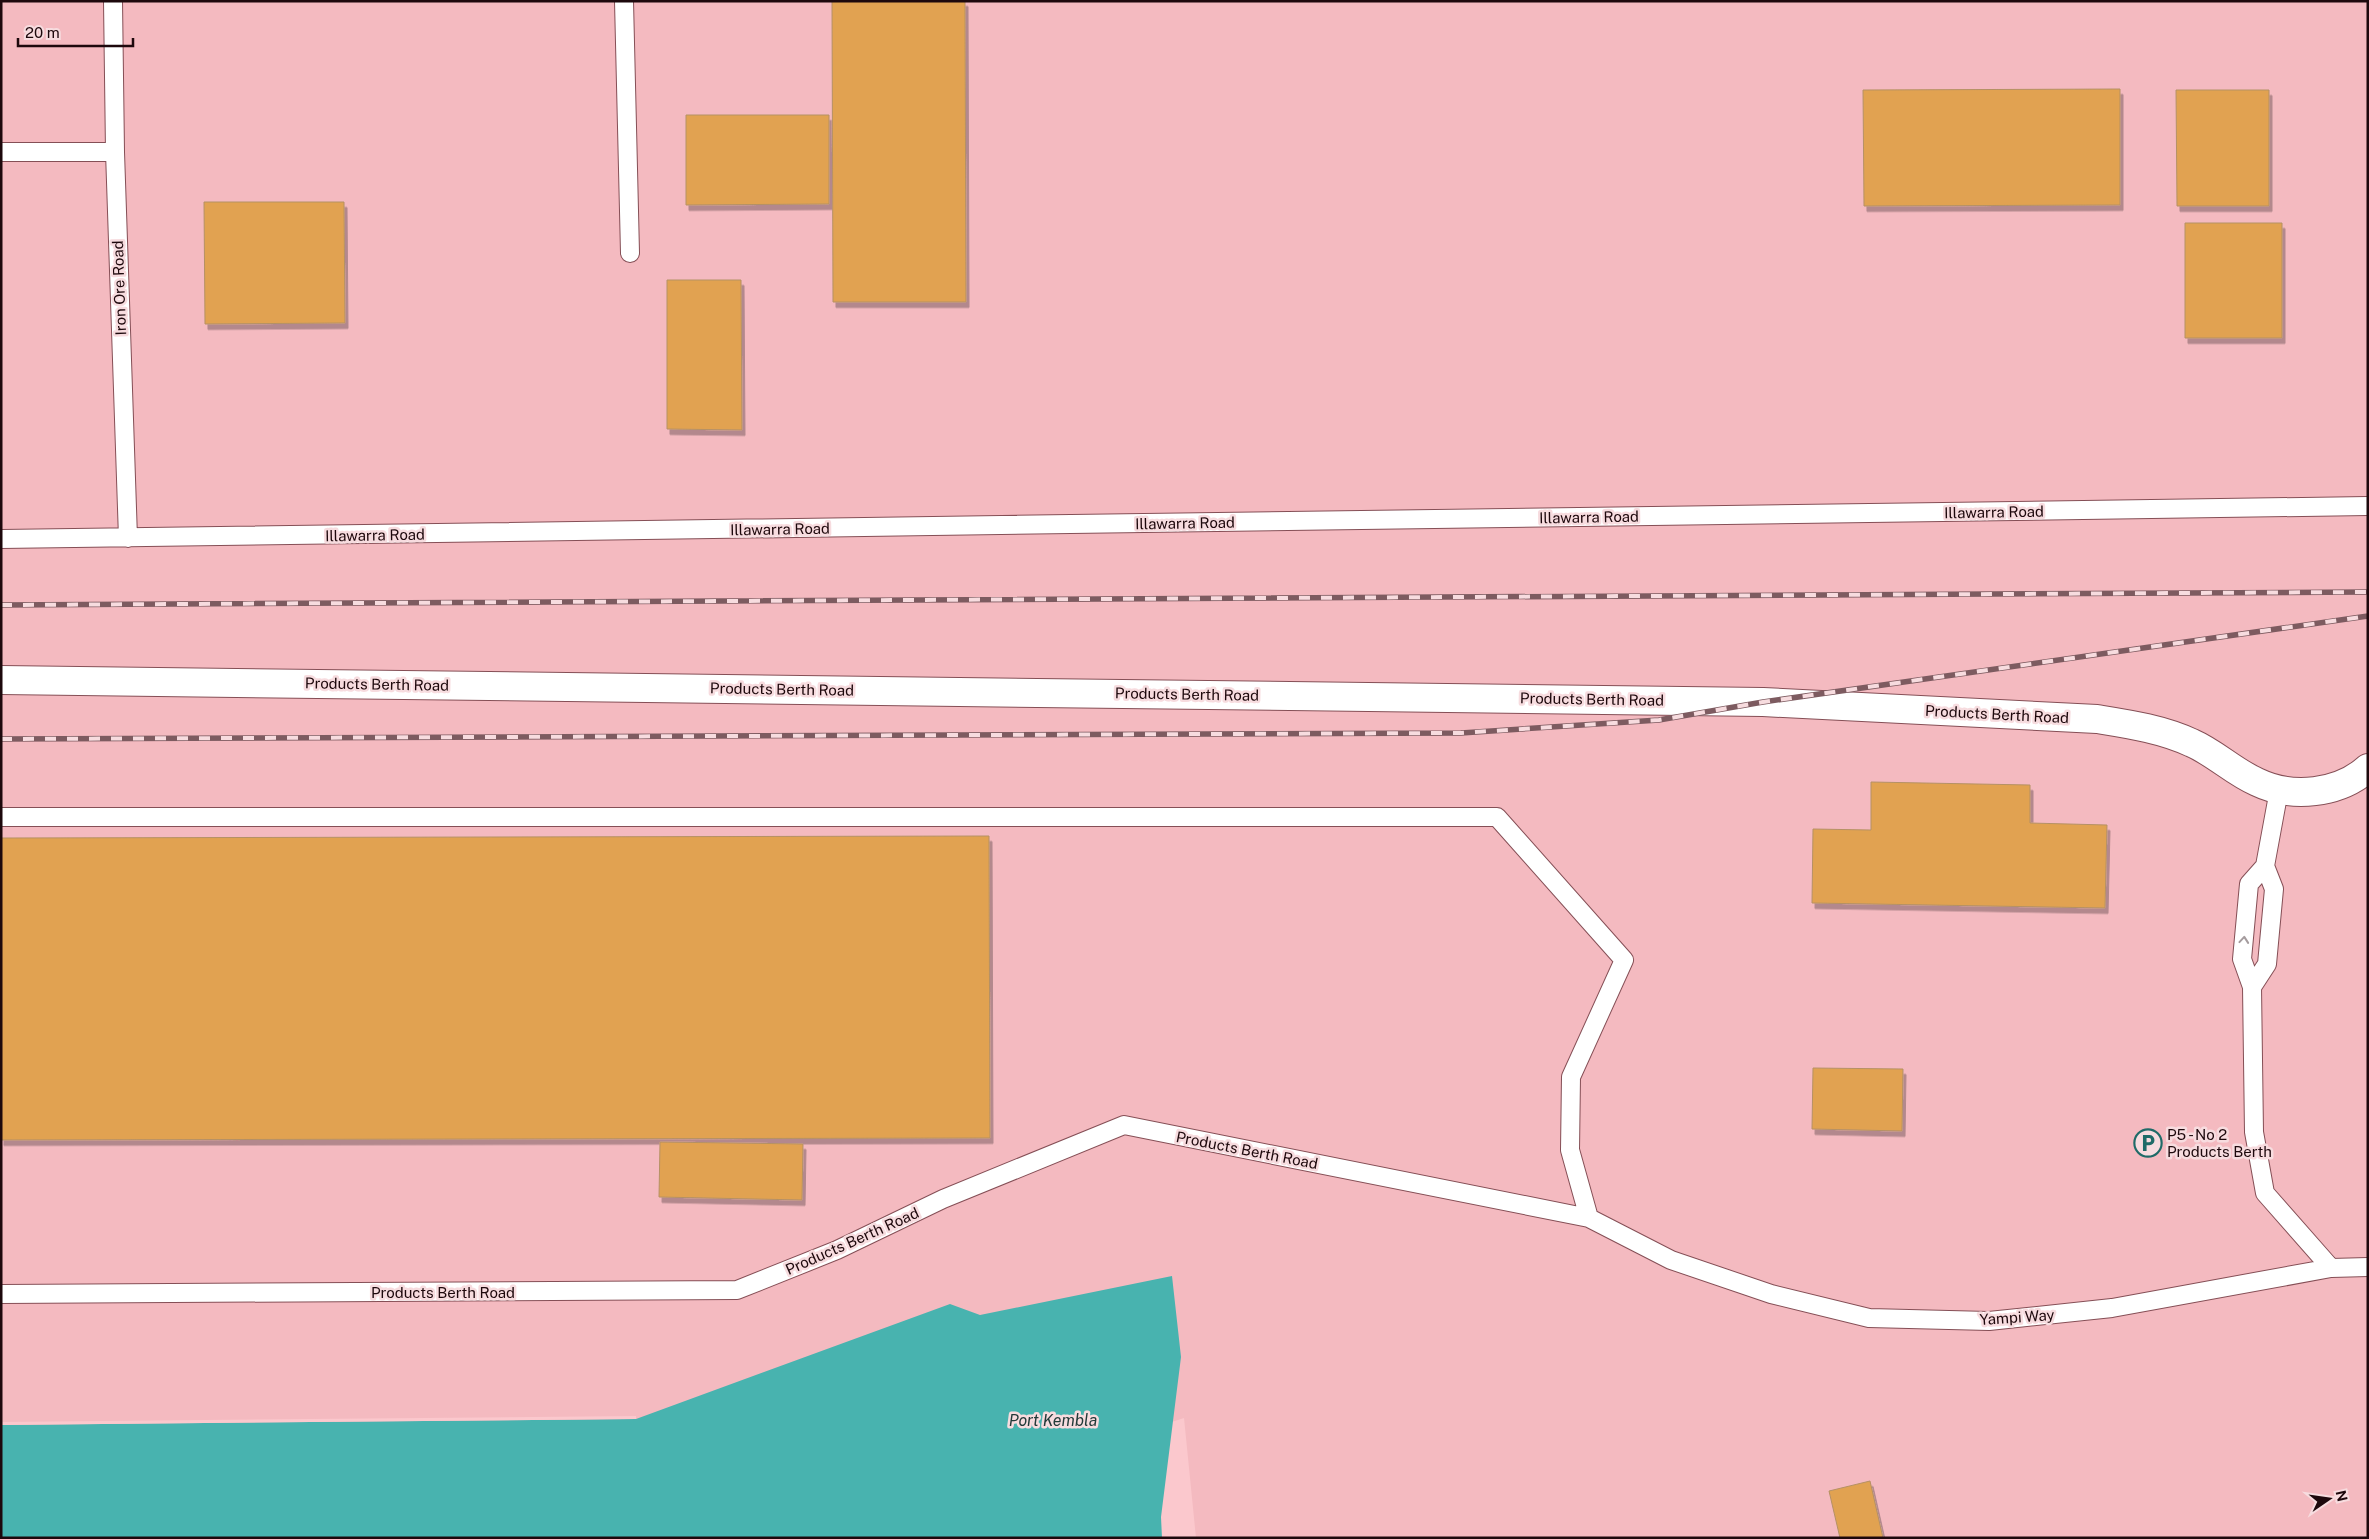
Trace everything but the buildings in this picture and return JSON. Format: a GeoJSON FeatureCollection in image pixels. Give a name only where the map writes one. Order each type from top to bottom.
{"type":"FeatureCollection","features":[{"type":"Feature","properties":{"kind":"street","name":"Products Berth Road"},"geometry":{"type":"LineString","coordinates":[[1,680],[1763,702],[2105,720],[2140,726],[2193,743],[2257,782],[2279,790]]}},
{"type":"Feature","properties":{"kind":"street"},"geometry":{"type":"LineString","coordinates":[[2279,790],[2334,788],[2368,768]]}},
{"type":"Feature","properties":{"kind":"lane","name":"Iron Ore Road"},"geometry":{"type":"LineString","coordinates":[[113,1],[115,152],[128,538]]}},
{"type":"Feature","properties":{"kind":"lane"},"geometry":{"type":"LineString","coordinates":[[624,1],[630,253]]}},
{"type":"Feature","properties":{"kind":"lane"},"geometry":{"type":"LineString","coordinates":[[1,152],[115,152]]}},
{"type":"Feature","properties":{"kind":"lane","name":"Illawarra Road"},"geometry":{"type":"LineString","coordinates":[[1,539],[2368,506]]}},
{"type":"Feature","properties":{"kind":"lane"},"geometry":{"type":"LineString","coordinates":[[2279,790],[2265,866],[2249,884],[2242,959],[2252,987],[2254,1132],[2265,1193],[2331,1268]]}},
{"type":"Feature","properties":{"kind":"lane"},"geometry":{"type":"LineString","coordinates":[[1,817],[1497,817],[1624,960],[1571,1077],[1570,1150],[1589,1218]]}},
{"type":"Feature","properties":{"kind":"lane"},"geometry":{"type":"LineString","coordinates":[[2252,987],[2267,964],[2274,889],[2265,866]]}},
{"type":"Feature","properties":{"kind":"lane","name":"Products Berth Road"},"geometry":{"type":"LineString","coordinates":[[1,1294],[736,1290],[837,1250],[943,1199],[1124,1125],[1589,1218],[1671,1260]]}},
{"type":"Feature","properties":{"kind":"lane","name":"Yampi Way"},"geometry":{"type":"LineString","coordinates":[[1671,1260],[1771,1294],[1869,1318],[1989,1321],[2112,1308],[2331,1268],[2368,1268]]}},
{"type":"Feature","properties":{"kind":"shaded area"},"geometry":{"type":"Polygon","coordinates":[[[1,1],[2368,1],[2368,1538],[1196,1538],[1184,1418],[818,1538],[1,1538],[1,1]]]}},
{"type":"Feature","properties":{"kind":"water","name":"Port Kembla"},"geometry":{"type":"Polygon","coordinates":[[[1172,1276],[1181,1357],[1161,1517],[1162,1538],[1,1538],[1,1425],[636,1419],[950,1304],[980,1315],[1172,1276]]]}},
{"type":"Feature","properties":{"kind":"pier"},"geometry":{"type":"Polygon","coordinates":[[[636,1416],[636,1419],[1,1425],[1,1422],[636,1416]]]}},
{"type":"Feature","properties":{"kind":"railway"},"geometry":{"type":"LineString","coordinates":[[1,605],[2368,592]]}},
{"type":"Feature","properties":{"kind":"railway"},"geometry":{"type":"LineString","coordinates":[[1,739],[1461,733],[1659,720],[1763,702],[2368,616]]}},
{"type":"Feature","properties":{"kind":"place","name":"P5 - No 2 Products Berth"},"geometry":{"type":"Point","coordinates":[2148,1143]}}]}
